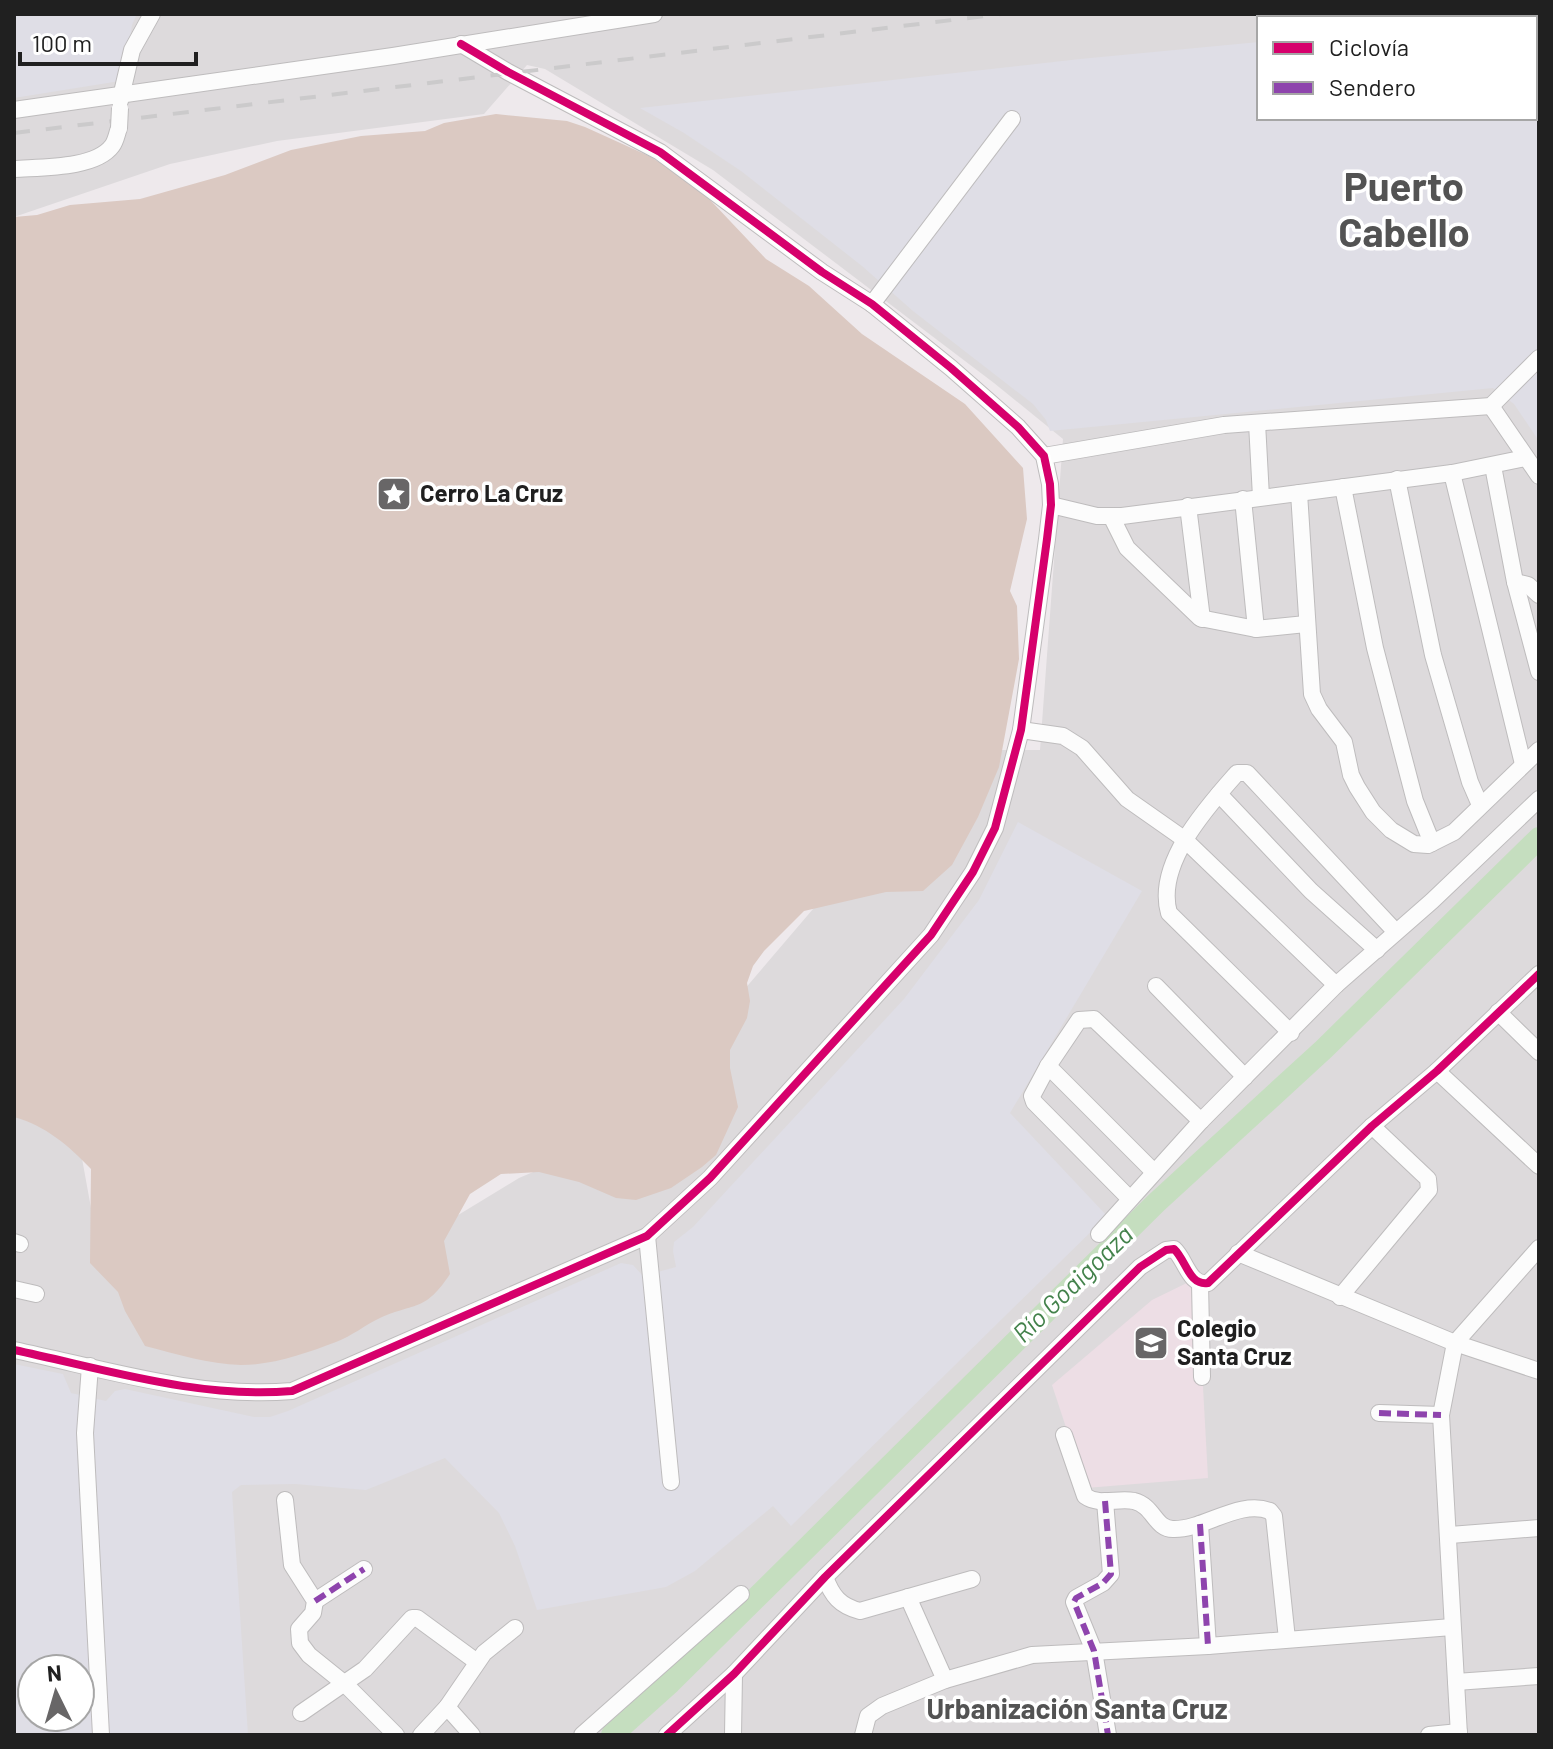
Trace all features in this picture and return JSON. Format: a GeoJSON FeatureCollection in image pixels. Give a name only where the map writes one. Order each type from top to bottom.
{"type":"FeatureCollection","features":[{"type":"Feature","properties":{"kind":"street"},"geometry":{"type":"LineString","coordinates":[[14,169],[89,161],[113,145],[119,128],[120,101],[132,50],[152,14]]}},
{"type":"Feature","properties":{"kind":"street"},"geometry":{"type":"LineString","coordinates":[[533,14],[533,32]]}},
{"type":"Feature","properties":{"kind":"street"},"geometry":{"type":"LineString","coordinates":[[14,110],[120,101],[654,14]]}},
{"type":"Feature","properties":{"kind":"street"},"geometry":{"type":"LineString","coordinates":[[14,1350],[189,1388],[258,1394],[292,1391],[647,1236],[710,1178],[931,935],[973,872],[995,828],[1021,730],[1051,505],[1044,456],[1018,427],[872,304],[822,272],[660,152],[461,44]]}},
{"type":"Feature","properties":{"kind":"street"},"geometry":{"type":"LineString","coordinates":[[872,304],[1012,119]]}},
{"type":"Feature","properties":{"kind":"street"},"geometry":{"type":"LineString","coordinates":[[1044,456],[1224,425],[1491,406],[1539,358]]}},
{"type":"Feature","properties":{"kind":"street"},"geometry":{"type":"LineString","coordinates":[[1491,406],[1539,476]]}},
{"type":"Feature","properties":{"kind":"street"},"geometry":{"type":"LineString","coordinates":[[1257,423],[1261,497]]}},
{"type":"Feature","properties":{"kind":"street"},"geometry":{"type":"LineString","coordinates":[[1051,505],[1097,516],[1111,516],[1452,473],[1525,458]]}},
{"type":"Feature","properties":{"kind":"street"},"geometry":{"type":"LineString","coordinates":[[1493,466],[1515,582],[1539,672]]}},
{"type":"Feature","properties":{"kind":"street"},"geometry":{"type":"LineString","coordinates":[[1452,473],[1523,764]]}},
{"type":"Feature","properties":{"kind":"street"},"geometry":{"type":"LineString","coordinates":[[1397,479],[1433,655],[1470,782],[1480,805]]}},
{"type":"Feature","properties":{"kind":"street"},"geometry":{"type":"LineString","coordinates":[[1343,487],[1375,648],[1415,801],[1432,843]]}},
{"type":"Feature","properties":{"kind":"street"},"geometry":{"type":"LineString","coordinates":[[1299,493],[1306,624],[1314,699],[1342,737],[1351,775],[1373,812],[1391,830],[1414,844],[1432,843],[1454,832],[1539,750]]}},
{"type":"Feature","properties":{"kind":"street"},"geometry":{"type":"LineString","coordinates":[[1243,499],[1256,629]]}},
{"type":"Feature","properties":{"kind":"street"},"geometry":{"type":"LineString","coordinates":[[1188,506],[1202,619]]}},
{"type":"Feature","properties":{"kind":"street"},"geometry":{"type":"LineString","coordinates":[[1111,516],[1127,548],[1202,619],[1256,629],[1306,624]]}},
{"type":"Feature","properties":{"kind":"street"},"geometry":{"type":"LineString","coordinates":[[1515,582],[1528,585],[1539,595]]}},
{"type":"Feature","properties":{"kind":"street"},"geometry":{"type":"LineString","coordinates":[[1021,730],[1063,736],[1082,748],[1127,799],[1184,839],[1336,985]]}},
{"type":"Feature","properties":{"kind":"street"},"geometry":{"type":"LineString","coordinates":[[1291,1033],[1169,913],[1166,888],[1184,839],[1237,773],[1247,773],[1395,931]]}},
{"type":"Feature","properties":{"kind":"street"},"geometry":{"type":"LineString","coordinates":[[1219,794],[1311,891],[1377,950]]}},
{"type":"Feature","properties":{"kind":"street"},"geometry":{"type":"LineString","coordinates":[[1099,1234],[1153,1171],[1336,985],[1473,863],[1539,799]]}},
{"type":"Feature","properties":{"kind":"street"},"geometry":{"type":"LineString","coordinates":[[667,1735],[734,1674],[825,1577],[1140,1267],[1166,1250],[1174,1249],[1194,1281],[1208,1283],[1372,1126],[1437,1071],[1539,974]]}},
{"type":"Feature","properties":{"kind":"street"},"geometry":{"type":"LineString","coordinates":[[1156,986],[1245,1077]]}},
{"type":"Feature","properties":{"kind":"street"},"geometry":{"type":"LineString","coordinates":[[1498,1012],[1539,1052]]}},
{"type":"Feature","properties":{"kind":"street"},"geometry":{"type":"LineString","coordinates":[[1129,1198],[1034,1102],[1034,1090],[1079,1020],[1094,1019],[1201,1121]]}},
{"type":"Feature","properties":{"kind":"street"},"geometry":{"type":"LineString","coordinates":[[1048,1066],[1153,1171]]}},
{"type":"Feature","properties":{"kind":"street"},"geometry":{"type":"LineString","coordinates":[[1437,1071],[1539,1166]]}},
{"type":"Feature","properties":{"kind":"street"},"geometry":{"type":"LineString","coordinates":[[1340,1297],[1429,1190],[1428,1179],[1372,1126]]}},
{"type":"Feature","properties":{"kind":"street"},"geometry":{"type":"LineString","coordinates":[[647,1236],[671,1482]]}},
{"type":"Feature","properties":{"kind":"street"},"geometry":{"type":"LineString","coordinates":[[1429,1735],[1459,1734],[1441,1415],[1455,1343],[1539,1248]]}},
{"type":"Feature","properties":{"kind":"street"},"geometry":{"type":"LineString","coordinates":[[1238,1253],[1455,1343],[1539,1371]]}},
{"type":"Feature","properties":{"kind":"street"},"geometry":{"type":"LineString","coordinates":[[1200,1284],[1202,1377]]}},
{"type":"Feature","properties":{"kind":"street"},"geometry":{"type":"LineString","coordinates":[[14,1289],[36,1294]]}},
{"type":"Feature","properties":{"kind":"street"},"geometry":{"type":"LineString","coordinates":[[90,1366],[85,1433],[101,1735]]}},
{"type":"Feature","properties":{"kind":"street"},"geometry":{"type":"LineString","coordinates":[[1379,1413],[1441,1415]]}},
{"type":"Feature","properties":{"kind":"street"},"geometry":{"type":"LineString","coordinates":[[1064,1435],[1083,1492],[1092,1501],[1128,1500],[1144,1504],[1160,1525],[1167,1529],[1200,1524],[1255,1509],[1266,1509],[1272,1513],[1287,1639]]}},
{"type":"Feature","properties":{"kind":"street"},"geometry":{"type":"LineString","coordinates":[[285,1500],[292,1565],[315,1601],[313,1613],[299,1629],[300,1643],[309,1655],[345,1684],[396,1735]]}},
{"type":"Feature","properties":{"kind":"street"},"geometry":{"type":"LineString","coordinates":[[1105,1501],[1111,1574],[1074,1602],[1094,1651],[1108,1735]]}},
{"type":"Feature","properties":{"kind":"street"},"geometry":{"type":"LineString","coordinates":[[1200,1524],[1208,1646]]}},
{"type":"Feature","properties":{"kind":"street"},"geometry":{"type":"LineString","coordinates":[[1450,1535],[1539,1528]]}},
{"type":"Feature","properties":{"kind":"street"},"geometry":{"type":"LineString","coordinates":[[315,1601],[364,1569]]}},
{"type":"Feature","properties":{"kind":"street"},"geometry":{"type":"LineString","coordinates":[[825,1577],[831,1594],[848,1608],[860,1611],[972,1579]]}},
{"type":"Feature","properties":{"kind":"street"},"geometry":{"type":"LineString","coordinates":[[582,1735],[741,1594]]}},
{"type":"Feature","properties":{"kind":"street"},"geometry":{"type":"LineString","coordinates":[[908,1597],[945,1680]]}},
{"type":"Feature","properties":{"kind":"street"},"geometry":{"type":"LineString","coordinates":[[301,1713],[365,1669],[412,1618],[417,1618],[477,1662]]}},
{"type":"Feature","properties":{"kind":"street"},"geometry":{"type":"LineString","coordinates":[[863,1735],[866,1721],[873,1712],[945,1680],[1032,1655],[1208,1646],[1452,1627]]}},
{"type":"Feature","properties":{"kind":"street"},"geometry":{"type":"LineString","coordinates":[[421,1735],[447,1707],[477,1662],[515,1628]]}},
{"type":"Feature","properties":{"kind":"street"},"geometry":{"type":"LineString","coordinates":[[733,1735],[734,1674]]}},
{"type":"Feature","properties":{"kind":"street"},"geometry":{"type":"LineString","coordinates":[[1456,1682],[1539,1676]]}},
{"type":"Feature","properties":{"kind":"street"},"geometry":{"type":"LineString","coordinates":[[447,1707],[472,1735]]}},
{"type":"Feature","properties":{"kind":"shaded area"},"geometry":{"type":"Polygon","coordinates":[[[14,14],[1539,14],[1539,1735],[14,1735],[14,1113],[79,1142],[91,1208],[105,1256],[292,1316],[519,1178],[590,1148],[714,1025],[883,827],[938,750],[1040,750],[1063,439],[994,383],[713,170],[545,69],[527,65],[484,114],[277,141],[170,164],[14,217],[14,14]]]}},
{"type":"Feature","properties":{"kind":"shaded area"},"geometry":{"type":"Polygon","coordinates":[[[14,14],[137,14],[132,25],[125,72],[120,81],[14,98],[14,14]]]}},
{"type":"Feature","properties":{"kind":"shaded area"},"geometry":{"type":"Polygon","coordinates":[[[1537,17],[1539,441],[1514,404],[1493,388],[1050,431],[1046,420],[1033,404],[913,311],[862,266],[741,171],[640,108],[1257,42],[1257,120],[1537,120],[1537,17]]]}},
{"type":"Feature","properties":{"kind":"shaded area"},"geometry":{"type":"Polygon","coordinates":[[[496,114],[567,121],[585,127],[649,156],[695,184],[766,259],[809,286],[862,334],[965,404],[1023,468],[1027,519],[1010,591],[1017,606],[1019,659],[999,767],[978,817],[952,865],[923,891],[886,892],[804,911],[764,951],[753,966],[747,983],[750,1001],[747,1018],[730,1050],[730,1068],[738,1107],[716,1155],[702,1167],[671,1188],[636,1200],[616,1198],[579,1182],[539,1172],[501,1174],[470,1194],[444,1241],[450,1274],[434,1295],[419,1304],[380,1318],[342,1340],[302,1354],[277,1361],[241,1365],[205,1361],[145,1346],[118,1292],[90,1263],[91,1169],[56,1137],[14,1117],[14,217],[37,215],[70,205],[140,199],[225,175],[291,150],[361,136],[425,131],[444,123],[496,114]]]}},
{"type":"Feature","properties":{"kind":"shaded area"},"geometry":{"type":"Polygon","coordinates":[[[1018,822],[1142,891],[1010,1113],[1107,1216],[791,1526],[773,1506],[695,1571],[666,1587],[537,1610],[515,1546],[499,1513],[445,1458],[366,1490],[295,1484],[241,1485],[232,1492],[248,1735],[14,1735],[14,1364],[63,1374],[71,1393],[106,1401],[115,1391],[125,1389],[254,1417],[270,1417],[621,1263],[633,1265],[643,1276],[676,1267],[674,1242],[693,1227],[904,999],[979,900],[1018,822]]]}},
{"type":"Feature","properties":{"kind":"shaded area","name":"Colegio Santa Cruz"},"geometry":{"type":"Polygon","coordinates":[[[1197,1278],[1208,1478],[1086,1488],[1052,1385],[1152,1300],[1197,1278]]]}},
{"type":"Feature","properties":{"kind":"waterway","name":"Río Goaigoaza"},"geometry":{"type":"LineString","coordinates":[[612,1735],[670,1683],[1156,1203],[1324,1049],[1539,838]]}},
{"type":"Feature","properties":{"kind":"railway"},"geometry":{"type":"LineString","coordinates":[[14,133],[1002,14]]}},
{"type":"Feature","properties":{"kind":"marked path"},"geometry":{"type":"LineString","coordinates":[[1379,1413],[1441,1415]]}},
{"type":"Feature","properties":{"kind":"marked path"},"geometry":{"type":"LineString","coordinates":[[1105,1501],[1111,1574],[1074,1602],[1094,1651],[1108,1735]]}},
{"type":"Feature","properties":{"kind":"marked path"},"geometry":{"type":"LineString","coordinates":[[1200,1524],[1208,1646]]}},
{"type":"Feature","properties":{"kind":"marked path"},"geometry":{"type":"LineString","coordinates":[[315,1601],[364,1569]]}},
{"type":"Feature","properties":{"kind":"cycle path"},"geometry":{"type":"LineString","coordinates":[[14,1350],[187,1387],[222,1391],[292,1391],[647,1236],[710,1178],[931,935],[973,872],[995,828],[1021,730],[1047,539],[1051,505],[1044,456],[1018,427],[872,304],[822,272],[660,152],[461,44]]}},
{"type":"Feature","properties":{"kind":"cycle path"},"geometry":{"type":"LineString","coordinates":[[667,1735],[734,1674],[825,1577],[1140,1267],[1166,1250],[1174,1249],[1192,1276],[1202,1283],[1208,1283],[1372,1126],[1437,1071],[1539,974]]}},
{"type":"Feature","properties":{"kind":"place","name":"Cerro La Cruz"},"geometry":{"type":"Point","coordinates":[394,494]}},
{"type":"Feature","properties":{"kind":"place","name":"Colegio Santa Cruz"},"geometry":{"type":"Point","coordinates":[1151,1343]}},
{"type":"Feature","properties":{"kind":"district","name":"Puerto Cabello"},"geometry":{"type":"Point","coordinates":[1404,210]}},
{"type":"Feature","properties":{"kind":"district","name":"Urbanización Santa Cruz"},"geometry":{"type":"Point","coordinates":[1077,1709]}}]}
